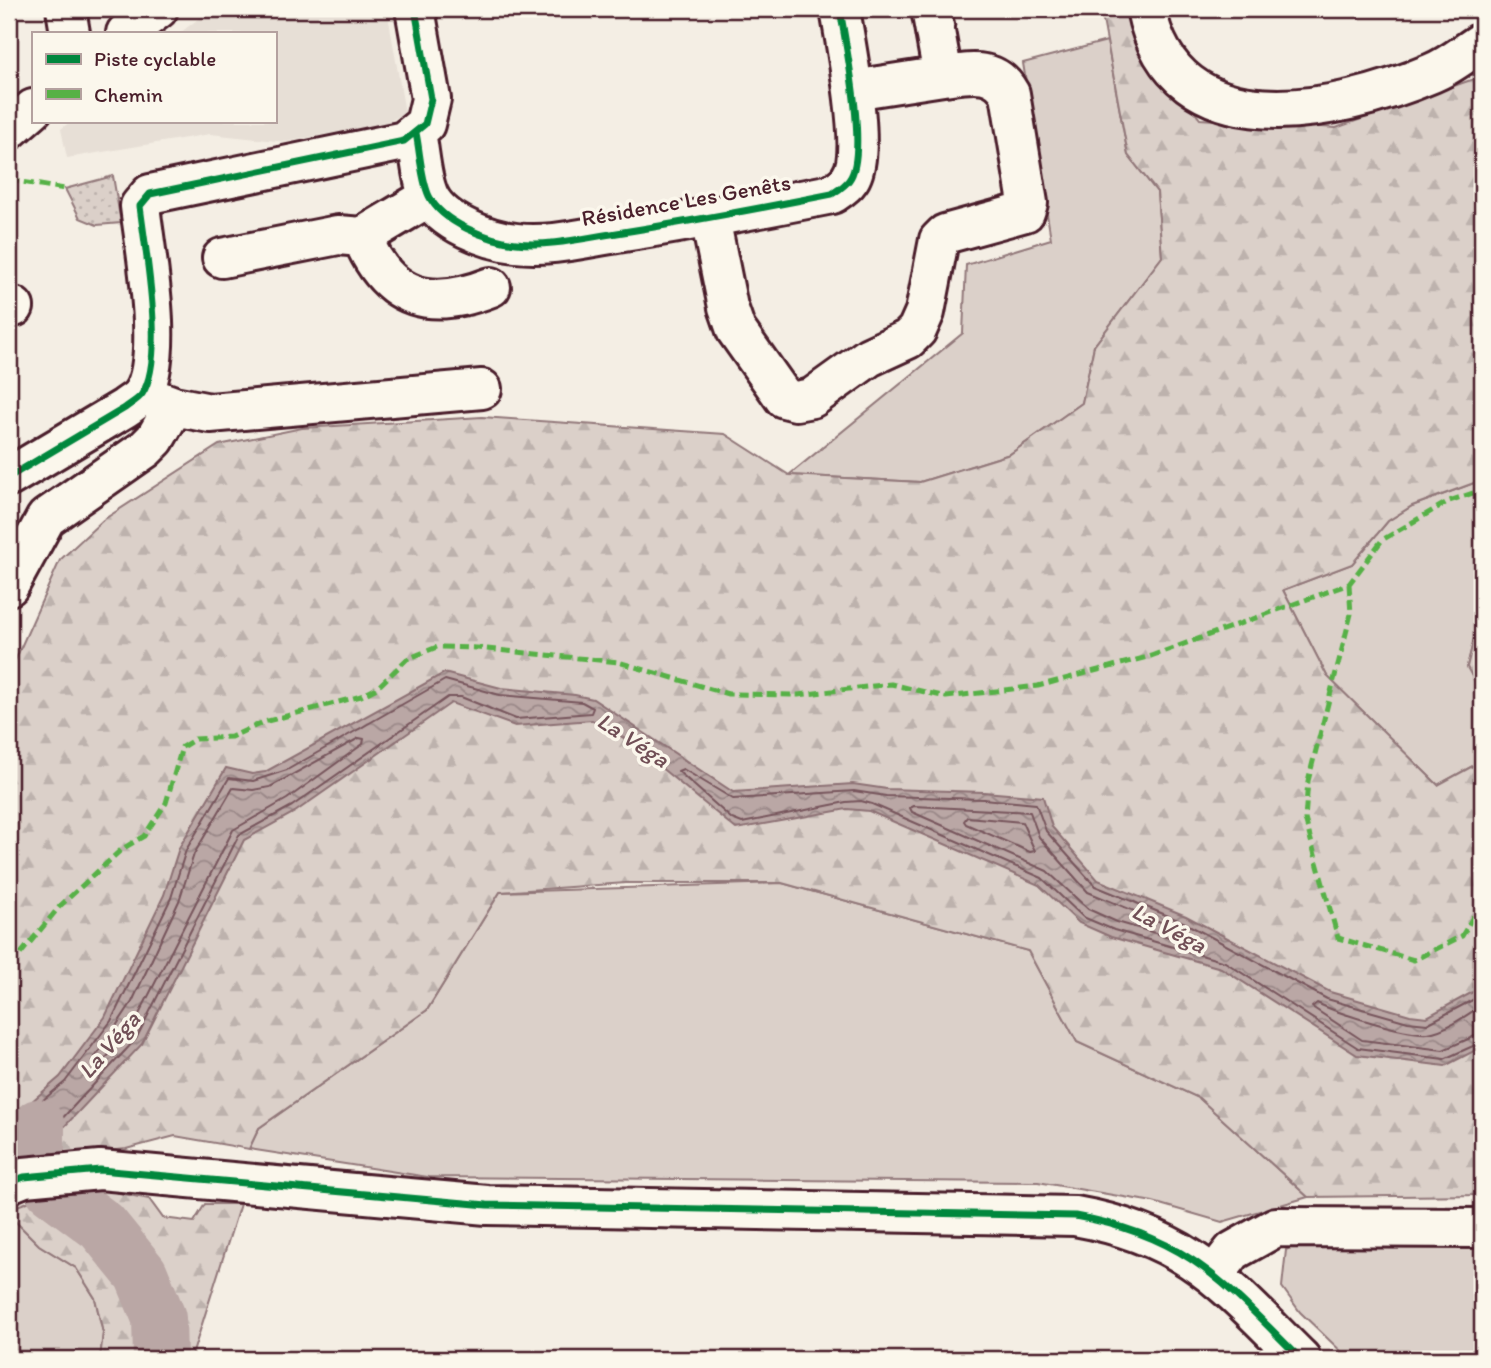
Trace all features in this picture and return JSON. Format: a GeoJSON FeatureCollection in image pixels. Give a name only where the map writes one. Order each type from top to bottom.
{"type":"FeatureCollection","features":[{"type":"Feature","properties":{"kind":"street"},"geometry":{"type":"LineString","coordinates":[[66,9],[70,32]]}},
{"type":"Feature","properties":{"kind":"street"},"geometry":{"type":"LineString","coordinates":[[127,32],[158,9]]}},
{"type":"Feature","properties":{"kind":"street"},"geometry":{"type":"LineString","coordinates":[[9,586],[46,518],[145,449],[155,439],[158,400],[152,360],[153,326],[140,206],[150,194],[404,141],[416,133],[425,124],[431,99],[415,9]]}},
{"type":"Feature","properties":{"kind":"street","name":"Résidence Les Genêts"},"geometry":{"type":"LineString","coordinates":[[429,197],[445,214],[467,228],[493,239],[537,244],[710,218],[832,194],[850,180],[858,157],[853,90],[840,9]]}},
{"type":"Feature","properties":{"kind":"street"},"geometry":{"type":"LineString","coordinates":[[931,9],[943,76]]}},
{"type":"Feature","properties":{"kind":"street"},"geometry":{"type":"LineString","coordinates":[[1146,9],[1149,23],[1173,69],[1211,96],[1242,107],[1321,107],[1354,101],[1435,72],[1482,42]]}},
{"type":"Feature","properties":{"kind":"street"},"geometry":{"type":"LineString","coordinates":[[710,218],[728,307],[736,330],[784,398],[796,401],[812,398],[869,357],[896,346],[917,330],[925,312],[939,240],[945,234],[1025,212],[1028,203],[1010,94],[1004,84],[985,73],[943,76],[853,90]]}},
{"type":"Feature","properties":{"kind":"street"},"geometry":{"type":"LineString","coordinates":[[9,130],[32,110]]}},
{"type":"Feature","properties":{"kind":"street"},"geometry":{"type":"LineString","coordinates":[[222,258],[338,235],[362,237],[429,197],[416,133]]}},
{"type":"Feature","properties":{"kind":"street"},"geometry":{"type":"LineString","coordinates":[[362,237],[378,270],[416,295],[445,300],[491,287]]}},
{"type":"Feature","properties":{"kind":"street"},"geometry":{"type":"LineString","coordinates":[[9,477],[125,408],[158,400],[209,414],[482,389]]}},
{"type":"Feature","properties":{"kind":"street"},"geometry":{"type":"LineString","coordinates":[[17,1180],[71,1172],[141,1172],[399,1199],[487,1205],[1075,1216],[1142,1232],[1178,1249],[1215,1275],[1301,1359]]}},
{"type":"Feature","properties":{"kind":"street"},"geometry":{"type":"LineString","coordinates":[[1215,1275],[1233,1251],[1276,1227],[1482,1228]]}},
{"type":"Feature","properties":{"kind":"shaded area"},"geometry":{"type":"Polygon","coordinates":[[[211,9],[387,9],[405,113],[386,123],[286,142],[210,134],[67,158],[61,129],[70,122],[276,122],[276,32],[181,32],[211,9]]]}},
{"type":"Feature","properties":{"kind":"green space"},"geometry":{"type":"Polygon","coordinates":[[[1101,9],[1134,9],[1148,52],[1200,119],[1336,128],[1482,76],[1482,480],[1412,506],[1388,521],[1352,564],[1283,590],[1327,676],[1438,785],[1482,761],[1482,1195],[1308,1197],[1199,1098],[1077,1042],[1028,951],[782,883],[626,883],[500,892],[427,1010],[259,1128],[249,1149],[175,1136],[126,1149],[57,1157],[9,1170],[9,674],[60,560],[103,520],[219,445],[302,428],[482,417],[725,434],[789,475],[920,482],[1010,454],[1082,403],[1094,346],[1162,257],[1157,192],[1128,155],[1101,9]]]}},
{"type":"Feature","properties":{"kind":"green space"},"geometry":{"type":"Polygon","coordinates":[[[1107,41],[1128,155],[1157,192],[1162,257],[1094,346],[1082,403],[1010,454],[920,482],[789,475],[963,333],[966,265],[1051,239],[1023,63],[1107,41]]]}},
{"type":"Feature","properties":{"kind":"green space"},"geometry":{"type":"Polygon","coordinates":[[[113,176],[121,223],[97,225],[80,218],[65,189],[113,176]]]}},
{"type":"Feature","properties":{"kind":"green space"},"geometry":{"type":"Polygon","coordinates":[[[1482,480],[1482,618],[1480,617],[1467,666],[1482,695],[1482,761],[1438,785],[1327,676],[1283,590],[1352,564],[1388,521],[1412,506],[1482,480]]]}},
{"type":"Feature","properties":{"kind":"green space"},"geometry":{"type":"Polygon","coordinates":[[[1479,617],[1482,618],[1482,695],[1467,667],[1479,617]]]}},
{"type":"Feature","properties":{"kind":"green space"},"geometry":{"type":"Polygon","coordinates":[[[782,883],[1028,951],[1077,1042],[1199,1098],[1308,1197],[1222,1222],[1153,1202],[1038,1182],[428,1177],[249,1149],[259,1128],[427,1010],[500,892],[782,883]]]}},
{"type":"Feature","properties":{"kind":"green space"},"geometry":{"type":"Polygon","coordinates":[[[94,1188],[149,1199],[163,1218],[194,1222],[205,1204],[240,1204],[191,1359],[100,1359],[103,1333],[95,1298],[76,1268],[39,1245],[9,1215],[9,1209],[54,1192],[94,1188]]]}},
{"type":"Feature","properties":{"kind":"green space"},"geometry":{"type":"Polygon","coordinates":[[[9,1215],[39,1245],[76,1268],[95,1298],[103,1333],[100,1359],[9,1359],[9,1215]]]}},
{"type":"Feature","properties":{"kind":"green space"},"geometry":{"type":"Polygon","coordinates":[[[1307,1239],[1482,1239],[1482,1359],[1349,1359],[1300,1312],[1282,1287],[1286,1250],[1307,1239]]]}},
{"type":"Feature","properties":{"kind":"water"},"geometry":{"type":"Polygon","coordinates":[[[444,673],[501,688],[593,699],[733,792],[853,784],[887,789],[1043,797],[1052,827],[1098,880],[1186,916],[1330,992],[1410,1015],[1427,1017],[1482,987],[1482,1047],[1445,1066],[1357,1055],[1221,968],[1111,937],[1079,923],[1039,885],[869,811],[847,809],[736,829],[627,740],[592,720],[515,726],[451,703],[295,812],[244,840],[142,1044],[64,1127],[60,1136],[63,1163],[16,1165],[9,1154],[9,1121],[60,1077],[105,1017],[164,895],[179,848],[226,768],[252,774],[265,772],[444,673]]]}},
{"type":"Feature","properties":{"kind":"waterway","name":"La Véga"},"geometry":{"type":"LineString","coordinates":[[38,1126],[38,1164],[51,1188],[102,1226],[141,1274],[159,1318],[160,1359]]}},
{"type":"Feature","properties":{"kind":"marked path"},"geometry":{"type":"LineString","coordinates":[[9,180],[65,189]]}},
{"type":"Feature","properties":{"kind":"marked path"},"geometry":{"type":"LineString","coordinates":[[9,964],[18,957],[60,906],[122,849],[144,836],[166,803],[182,747],[195,739],[231,737],[264,722],[361,696],[377,688],[407,659],[437,647],[477,648],[618,662],[728,694],[798,695],[891,684],[946,697],[1038,686],[1151,656],[1349,584],[1382,540],[1449,501],[1482,490]]}},
{"type":"Feature","properties":{"kind":"marked path"},"geometry":{"type":"LineString","coordinates":[[1349,584],[1351,614],[1308,781],[1305,819],[1338,938],[1414,960],[1462,936],[1482,901]]}},
{"type":"Feature","properties":{"kind":"cycle path"},"geometry":{"type":"LineString","coordinates":[[9,477],[125,408],[142,394],[149,377],[153,355],[153,330],[140,206],[150,194],[404,141],[425,124],[431,99],[415,9]]}},
{"type":"Feature","properties":{"kind":"cycle path"},"geometry":{"type":"LineString","coordinates":[[416,133],[424,182],[435,206],[467,229],[516,243],[554,243],[698,220],[832,194],[849,180],[855,167],[857,147],[854,98],[840,9]]}},
{"type":"Feature","properties":{"kind":"cycle path"},"geometry":{"type":"LineString","coordinates":[[9,1183],[24,1177],[100,1170],[487,1205],[1075,1216],[1147,1236],[1202,1266],[1249,1307],[1301,1359]]}}]}
